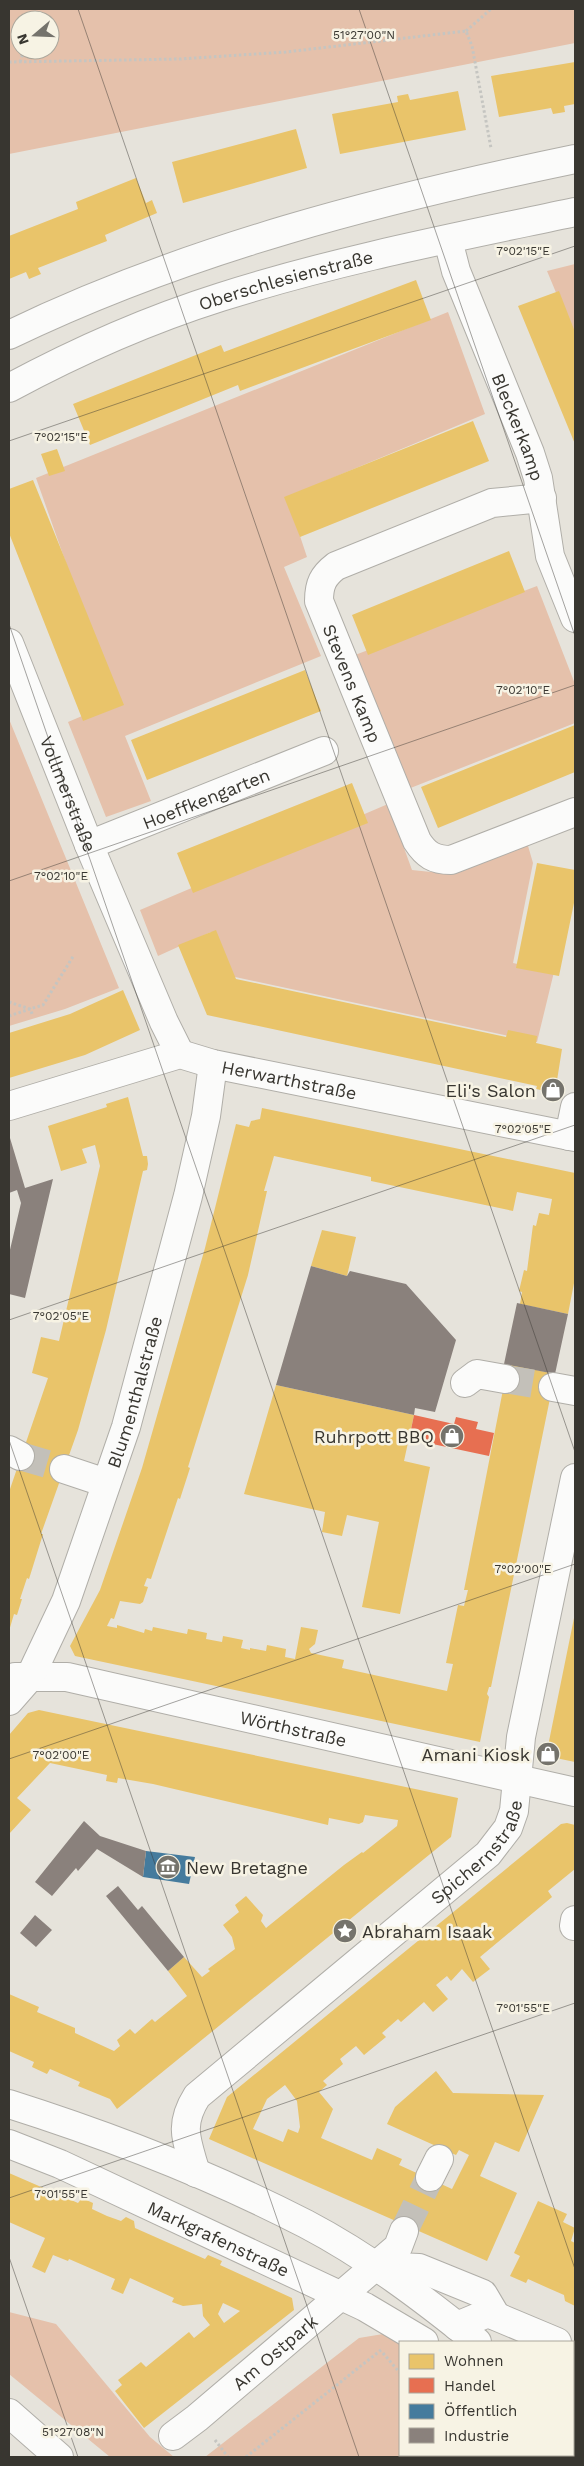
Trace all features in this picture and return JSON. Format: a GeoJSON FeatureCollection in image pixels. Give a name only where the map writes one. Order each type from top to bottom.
{"type":"FeatureCollection","features":[{"type":"Feature","properties":{"kind":"main road"},"geometry":{"type":"LineString","coordinates":[[9,335],[124,284],[328,217],[575,160]]}},
{"type":"Feature","properties":{"kind":"main road","name":"Oberschlesienstraße"},"geometry":{"type":"LineString","coordinates":[[9,388],[109,340],[221,297],[366,258],[575,212]]}},
{"type":"Feature","properties":{"kind":"main road","name":"Bleckerkamp"},"geometry":{"type":"LineString","coordinates":[[448,240],[456,272],[530,453],[542,498],[550,556],[575,618]]}},
{"type":"Feature","properties":{"kind":"main road","name":"Stevens Kamp"},"geometry":{"type":"LineString","coordinates":[[542,498],[492,503],[336,566],[325,575],[319,586],[319,601],[416,841],[425,854],[437,860],[451,860],[575,812]]}},
{"type":"Feature","properties":{"kind":"main road","name":"Vollmerstraße"},"geometry":{"type":"LineString","coordinates":[[9,643],[89,845],[164,1022],[180,1054]]}},
{"type":"Feature","properties":{"kind":"main road","name":"Hoeffkengarten"},"geometry":{"type":"LineString","coordinates":[[89,845],[324,751]]}},
{"type":"Feature","properties":{"kind":"main road"},"geometry":{"type":"LineString","coordinates":[[9,1106],[180,1054]]}},
{"type":"Feature","properties":{"kind":"main road","name":"Herwarthstraße"},"geometry":{"type":"LineString","coordinates":[[180,1054],[212,1064],[572,1137]]}},
{"type":"Feature","properties":{"kind":"main road","name":"Blumenthalstraße"},"geometry":{"type":"LineString","coordinates":[[9,1701],[19,1677],[66,1601],[126,1427],[188,1196],[206,1116],[212,1064]]}},
{"type":"Feature","properties":{"kind":"main road"},"geometry":{"type":"LineString","coordinates":[[572,1137],[575,1107]]}},
{"type":"Feature","properties":{"kind":"main road"},"geometry":{"type":"LineString","coordinates":[[465,1383],[477,1374],[505,1379]]}},
{"type":"Feature","properties":{"kind":"main road"},"geometry":{"type":"LineString","coordinates":[[64,1469],[106,1483]]}},
{"type":"Feature","properties":{"kind":"main road","name":"Spichernstraße"},"geometry":{"type":"LineString","coordinates":[[196,2173],[185,2135],[187,2112],[197,2096],[488,1854],[508,1828],[514,1811],[521,1737],[575,1478]]}},
{"type":"Feature","properties":{"kind":"main road","name":"Wörthstraße"},"geometry":{"type":"LineString","coordinates":[[19,1677],[67,1676],[575,1792]]}},
{"type":"Feature","properties":{"kind":"main road"},"geometry":{"type":"LineString","coordinates":[[9,2104],[78,2126],[196,2173],[307,2225],[376,2266],[467,2334],[488,2313],[555,2341]]}},
{"type":"Feature","properties":{"kind":"main road","name":"Markgrafenstraße"},"geometry":{"type":"LineString","coordinates":[[9,2144],[60,2164],[341,2295],[422,2341]]}},
{"type":"Feature","properties":{"kind":"main road","name":"Am Ostpark"},"geometry":{"type":"LineString","coordinates":[[173,2436],[398,2248],[404,2231]]}},
{"type":"Feature","properties":{"kind":"main road"},"geometry":{"type":"LineString","coordinates":[[376,2266],[419,2268],[483,2294],[496,2316]]}},
{"type":"Feature","properties":{"kind":"main road"},"geometry":{"type":"LineString","coordinates":[[9,2413],[59,2457]]}},
{"type":"Feature","properties":{"kind":"path"},"geometry":{"type":"LineString","coordinates":[[9,62],[180,59],[286,52],[466,31],[491,9]]}},
{"type":"Feature","properties":{"kind":"path"},"geometry":{"type":"LineString","coordinates":[[466,31],[472,46],[491,148]]}},
{"type":"Feature","properties":{"kind":"path"},"geometry":{"type":"LineString","coordinates":[[9,1016],[42,1005],[74,955]]}},
{"type":"Feature","properties":{"kind":"path"},"geometry":{"type":"LineString","coordinates":[[9,1002],[30,1009],[33,1016]]}},
{"type":"Feature","properties":{"kind":"path"},"geometry":{"type":"LineString","coordinates":[[378,2345],[399,2372]]}},
{"type":"Feature","properties":{"kind":"path"},"geometry":{"type":"LineString","coordinates":[[246,2457],[381,2350]]}},
{"type":"Feature","properties":{"kind":"path"},"geometry":{"type":"LineString","coordinates":[[216,2441],[228,2457]]}},
{"type":"Feature","properties":{"kind":"shaded area"},"geometry":{"type":"Polygon","coordinates":[[[9,9],[575,9],[575,43],[9,154],[9,9]]]}},
{"type":"Feature","properties":{"kind":"shaded area"},"geometry":{"type":"Polygon","coordinates":[[[575,264],[575,338],[547,271],[575,264]]]}},
{"type":"Feature","properties":{"kind":"shaded area"},"geometry":{"type":"Polygon","coordinates":[[[448,312],[485,414],[287,497],[307,557],[284,567],[321,656],[125,736],[151,801],[106,817],[68,722],[115,702],[36,478],[448,312]]]}},
{"type":"Feature","properties":{"kind":"shaded area"},"geometry":{"type":"Polygon","coordinates":[[[537,586],[575,684],[575,723],[408,789],[355,655],[537,586]]]}},
{"type":"Feature","properties":{"kind":"shaded area"},"geometry":{"type":"Polygon","coordinates":[[[9,719],[119,988],[65,1009],[9,1026],[9,719]]]}},
{"type":"Feature","properties":{"kind":"shaded area"},"geometry":{"type":"Polygon","coordinates":[[[388,804],[412,870],[431,872],[526,839],[533,863],[513,963],[554,972],[537,1042],[226,975],[211,932],[158,956],[140,910],[388,804]]]}},
{"type":"Feature","properties":{"kind":"shaded area"},"geometry":{"type":"Polygon","coordinates":[[[9,2312],[56,2324],[150,2437],[174,2457],[110,2457],[9,2374],[9,2312]]]}},
{"type":"Feature","properties":{"kind":"shaded area"},"geometry":{"type":"Polygon","coordinates":[[[389,2333],[399,2341],[399,2456],[522,2457],[205,2457],[359,2338],[389,2333]]]}},
{"type":"Feature","properties":{"kind":"building: Wohnen"},"geometry":{"type":"Polygon","coordinates":[[[575,62],[575,104],[564,106],[565,112],[553,114],[551,108],[499,117],[491,76],[575,62]]]}},
{"type":"Feature","properties":{"kind":"building: Wohnen"},"geometry":{"type":"Polygon","coordinates":[[[458,91],[466,130],[340,154],[332,114],[398,102],[397,96],[408,94],[410,100],[458,91]]]}},
{"type":"Feature","properties":{"kind":"building: Wohnen"},"geometry":{"type":"Polygon","coordinates":[[[296,129],[307,168],[183,203],[172,162],[296,129]]]}},
{"type":"Feature","properties":{"kind":"building: Wohnen"},"geometry":{"type":"Polygon","coordinates":[[[136,178],[146,203],[152,200],[157,213],[105,235],[107,241],[38,268],[41,274],[29,279],[26,272],[9,279],[9,236],[78,209],[76,202],[136,178]]]}},
{"type":"Feature","properties":{"kind":"building: Wohnen"},"geometry":{"type":"Polygon","coordinates":[[[416,280],[431,320],[240,391],[238,385],[90,445],[73,404],[221,345],[224,352],[416,280]]]}},
{"type":"Feature","properties":{"kind":"building: Wohnen"},"geometry":{"type":"Polygon","coordinates":[[[559,291],[575,332],[575,444],[518,306],[559,291]]]}},
{"type":"Feature","properties":{"kind":"building: Wohnen"},"geometry":{"type":"Polygon","coordinates":[[[473,421],[489,461],[300,537],[284,497],[473,421]]]}},
{"type":"Feature","properties":{"kind":"building: Wohnen"},"geometry":{"type":"Polygon","coordinates":[[[57,449],[65,471],[49,476],[41,454],[57,449]]]}},
{"type":"Feature","properties":{"kind":"building: Wohnen"},"geometry":{"type":"Polygon","coordinates":[[[33,480],[124,705],[83,721],[9,533],[9,489],[33,480]]]}},
{"type":"Feature","properties":{"kind":"building: Wohnen"},"geometry":{"type":"Polygon","coordinates":[[[509,551],[525,592],[368,655],[352,615],[509,551]]]}},
{"type":"Feature","properties":{"kind":"building: Wohnen"},"geometry":{"type":"Polygon","coordinates":[[[305,670],[321,711],[147,780],[131,740],[305,670]]]}},
{"type":"Feature","properties":{"kind":"building: Wohnen"},"geometry":{"type":"Polygon","coordinates":[[[575,725],[575,772],[438,828],[421,787],[575,725]]]}},
{"type":"Feature","properties":{"kind":"building: Wohnen"},"geometry":{"type":"Polygon","coordinates":[[[352,783],[368,823],[193,893],[177,853],[352,783]]]}},
{"type":"Feature","properties":{"kind":"building: Wohnen"},"geometry":{"type":"Polygon","coordinates":[[[537,863],[575,870],[575,898],[559,976],[516,968],[537,863]]]}},
{"type":"Feature","properties":{"kind":"building: Wohnen"},"geometry":{"type":"Polygon","coordinates":[[[216,930],[236,979],[506,1037],[508,1030],[537,1036],[536,1043],[562,1049],[555,1093],[536,1089],[537,1086],[207,1015],[178,945],[216,930]]]}},
{"type":"Feature","properties":{"kind":"building: Wohnen"},"geometry":{"type":"Polygon","coordinates":[[[123,990],[140,1030],[85,1055],[9,1078],[9,1033],[70,1014],[123,990]]]}},
{"type":"Feature","properties":{"kind":"building: Wohnen"},"geometry":{"type":"Polygon","coordinates":[[[128,1097],[143,1156],[147,1156],[147,1170],[143,1171],[106,1330],[78,1430],[41,1534],[43,1534],[29,1579],[27,1578],[20,1599],[22,1599],[17,1615],[14,1614],[9,1631],[9,1492],[48,1378],[32,1373],[41,1337],[59,1341],[100,1166],[95,1145],[82,1149],[87,1163],[61,1171],[48,1126],[107,1107],[106,1104],[128,1097]]]}},
{"type":"Feature","properties":{"kind":"building: Wohnen"},"geometry":{"type":"Polygon","coordinates":[[[262,1108],[575,1173],[575,1278],[568,1314],[520,1304],[522,1292],[519,1291],[524,1270],[527,1271],[533,1225],[536,1226],[539,1213],[549,1215],[552,1199],[517,1192],[513,1211],[371,1181],[371,1177],[274,1156],[264,1191],[267,1191],[248,1275],[188,1467],[190,1468],[180,1499],[178,1498],[151,1579],[147,1578],[144,1586],[148,1587],[143,1602],[140,1604],[120,1601],[114,1619],[111,1618],[107,1626],[117,1628],[117,1625],[144,1633],[145,1629],[152,1631],[153,1627],[187,1634],[188,1629],[207,1633],[206,1639],[222,1642],[223,1636],[243,1640],[241,1648],[250,1650],[250,1648],[266,1651],[267,1645],[286,1649],[285,1657],[295,1659],[301,1627],[318,1630],[315,1644],[309,1649],[311,1653],[344,1660],[342,1668],[447,1691],[453,1664],[446,1663],[458,1605],[464,1606],[468,1590],[464,1590],[508,1364],[555,1374],[491,1687],[489,1687],[487,1694],[489,1697],[480,1742],[75,1656],[70,1646],[100,1590],[142,1468],[205,1248],[236,1124],[249,1127],[251,1121],[260,1119],[262,1108]]]}},
{"type":"Feature","properties":{"kind":"building: Wohnen"},"geometry":{"type":"Polygon","coordinates":[[[322,1230],[356,1237],[347,1276],[311,1266],[322,1230]]]}},
{"type":"Feature","properties":{"kind":"building: Wohnen"},"geometry":{"type":"Polygon","coordinates":[[[276,1385],[414,1415],[404,1461],[430,1467],[400,1614],[362,1607],[379,1522],[347,1515],[342,1536],[322,1532],[325,1512],[244,1494],[276,1385]]]}},
{"type":"Feature","properties":{"kind":"building: Wohnen"},"geometry":{"type":"Polygon","coordinates":[[[575,1618],[575,1762],[546,1756],[575,1618]]]}},
{"type":"Feature","properties":{"kind":"building: Wohnen"},"geometry":{"type":"Polygon","coordinates":[[[39,1710],[458,1798],[451,1837],[117,2109],[110,2099],[78,2086],[80,2082],[50,2069],[47,2074],[32,2067],[34,2062],[9,2051],[9,1994],[39,2007],[37,2012],[75,2028],[75,2033],[114,2051],[120,2046],[117,2040],[130,2029],[135,2034],[152,2019],[155,2022],[187,1996],[168,1971],[184,1957],[202,1977],[210,1971],[208,1969],[235,1949],[232,1937],[223,1925],[239,1912],[235,1905],[246,1896],[263,1915],[261,1921],[266,1928],[344,1865],[363,1853],[397,1826],[398,1820],[365,1815],[363,1822],[359,1824],[329,1818],[328,1825],[153,1784],[118,1778],[117,1783],[106,1781],[107,1775],[50,1763],[17,1798],[31,1810],[9,1834],[9,1735],[28,1713],[39,1710]]]}},
{"type":"Feature","properties":{"kind":"building: Wohnen"},"geometry":{"type":"Polygon","coordinates":[[[561,1824],[575,1825],[575,1869],[548,1891],[552,1897],[480,1957],[490,1969],[473,1982],[462,1969],[451,1981],[447,1976],[436,1985],[448,1999],[433,2012],[424,2002],[401,2022],[398,2019],[382,2033],[386,2037],[364,2055],[356,2046],[340,2059],[343,2064],[323,2081],[327,2085],[319,2092],[333,2109],[321,2138],[372,2160],[377,2148],[402,2159],[399,2165],[452,2189],[469,2155],[459,2150],[456,2155],[387,2124],[395,2107],[436,2071],[453,2093],[544,2095],[519,2152],[495,2142],[480,2176],[517,2193],[487,2261],[209,2139],[227,2097],[561,1824]],[[285,2085],[267,2099],[253,2129],[283,2142],[288,2129],[298,2133],[300,2127],[297,2101],[285,2085]]]}},
{"type":"Feature","properties":{"kind":"building: Wohnen"},"geometry":{"type":"Polygon","coordinates":[[[9,2173],[78,2203],[82,2198],[93,2203],[92,2209],[107,2216],[121,2221],[126,2217],[134,2221],[135,2228],[205,2259],[208,2255],[222,2261],[220,2265],[292,2298],[294,2310],[144,2428],[115,2391],[122,2385],[118,2380],[141,2362],[146,2367],[189,2332],[194,2338],[210,2325],[203,2316],[202,2304],[183,2306],[172,2302],[174,2298],[130,2278],[123,2294],[111,2289],[115,2279],[69,2259],[68,2261],[53,2255],[45,2273],[32,2267],[45,2238],[9,2222],[9,2173]],[[223,2303],[218,2314],[224,2323],[240,2311],[223,2303]]]}},
{"type":"Feature","properties":{"kind":"building: Wohnen"},"geometry":{"type":"Polygon","coordinates":[[[538,2201],[567,2214],[563,2222],[575,2228],[571,2241],[575,2243],[575,2306],[565,2301],[564,2295],[528,2279],[526,2283],[510,2276],[520,2256],[514,2253],[538,2201]]]}},
{"type":"Feature","properties":{"kind":"building: Handel","name":"Ruhrpott BBQ"},"geometry":{"type":"Polygon","coordinates":[[[414,1415],[454,1424],[456,1417],[478,1422],[476,1429],[494,1433],[489,1456],[409,1439],[414,1415]]]}},
{"type":"Feature","properties":{"kind":"building: Öffentlich","name":"New Bretagne"},"geometry":{"type":"Polygon","coordinates":[[[146,1851],[195,1857],[189,1884],[143,1877],[146,1851]]]}},
{"type":"Feature","properties":{"kind":"building: Industrie"},"geometry":{"type":"Polygon","coordinates":[[[10,1138],[25,1188],[53,1179],[25,1298],[9,1294],[9,1254],[21,1203],[17,1190],[9,1193],[10,1138]]]}},
{"type":"Feature","properties":{"kind":"building: Industrie"},"geometry":{"type":"Polygon","coordinates":[[[311,1266],[347,1276],[350,1271],[406,1284],[456,1340],[435,1412],[415,1408],[414,1415],[276,1385],[311,1266]]]}},
{"type":"Feature","properties":{"kind":"building: Industrie"},"geometry":{"type":"Polygon","coordinates":[[[517,1303],[568,1314],[555,1374],[504,1364],[517,1303]]]}},
{"type":"Feature","properties":{"kind":"building: Industrie"},"geometry":{"type":"Polygon","coordinates":[[[84,1821],[100,1836],[146,1851],[143,1877],[97,1849],[78,1871],[76,1868],[52,1896],[35,1882],[84,1821]]]}},
{"type":"Feature","properties":{"kind":"building: Industrie"},"geometry":{"type":"Polygon","coordinates":[[[118,1886],[138,1910],[142,1906],[184,1957],[168,1971],[106,1896],[118,1886]]]}},
{"type":"Feature","properties":{"kind":"building: Industrie"},"geometry":{"type":"Polygon","coordinates":[[[35,1915],[52,1930],[36,1947],[20,1933],[35,1915]]]}},
{"type":"Feature","properties":{"kind":"tunnel"},"geometry":{"type":"LineString","coordinates":[[505,1379],[553,1387]]}},
{"type":"Feature","properties":{"kind":"tunnel"},"geometry":{"type":"LineString","coordinates":[[20,1456],[64,1469]]}},
{"type":"Feature","properties":{"kind":"tunnel"},"geometry":{"type":"LineString","coordinates":[[404,2231],[430,2177]]}},
{"type":"Feature","properties":{"kind":"place","name":"Eli's Salon"},"geometry":{"type":"Point","coordinates":[553,1090]}},
{"type":"Feature","properties":{"kind":"place","name":"Ruhrpott BBQ"},"geometry":{"type":"Point","coordinates":[452,1436]}},
{"type":"Feature","properties":{"kind":"place","name":"Amani Kiosk"},"geometry":{"type":"Point","coordinates":[548,1754]}},
{"type":"Feature","properties":{"kind":"place","name":"New Bretagne"},"geometry":{"type":"Point","coordinates":[168,1867]}},
{"type":"Feature","properties":{"kind":"place","name":"Abraham Isaak"},"geometry":{"type":"Point","coordinates":[345,1931]}}]}
